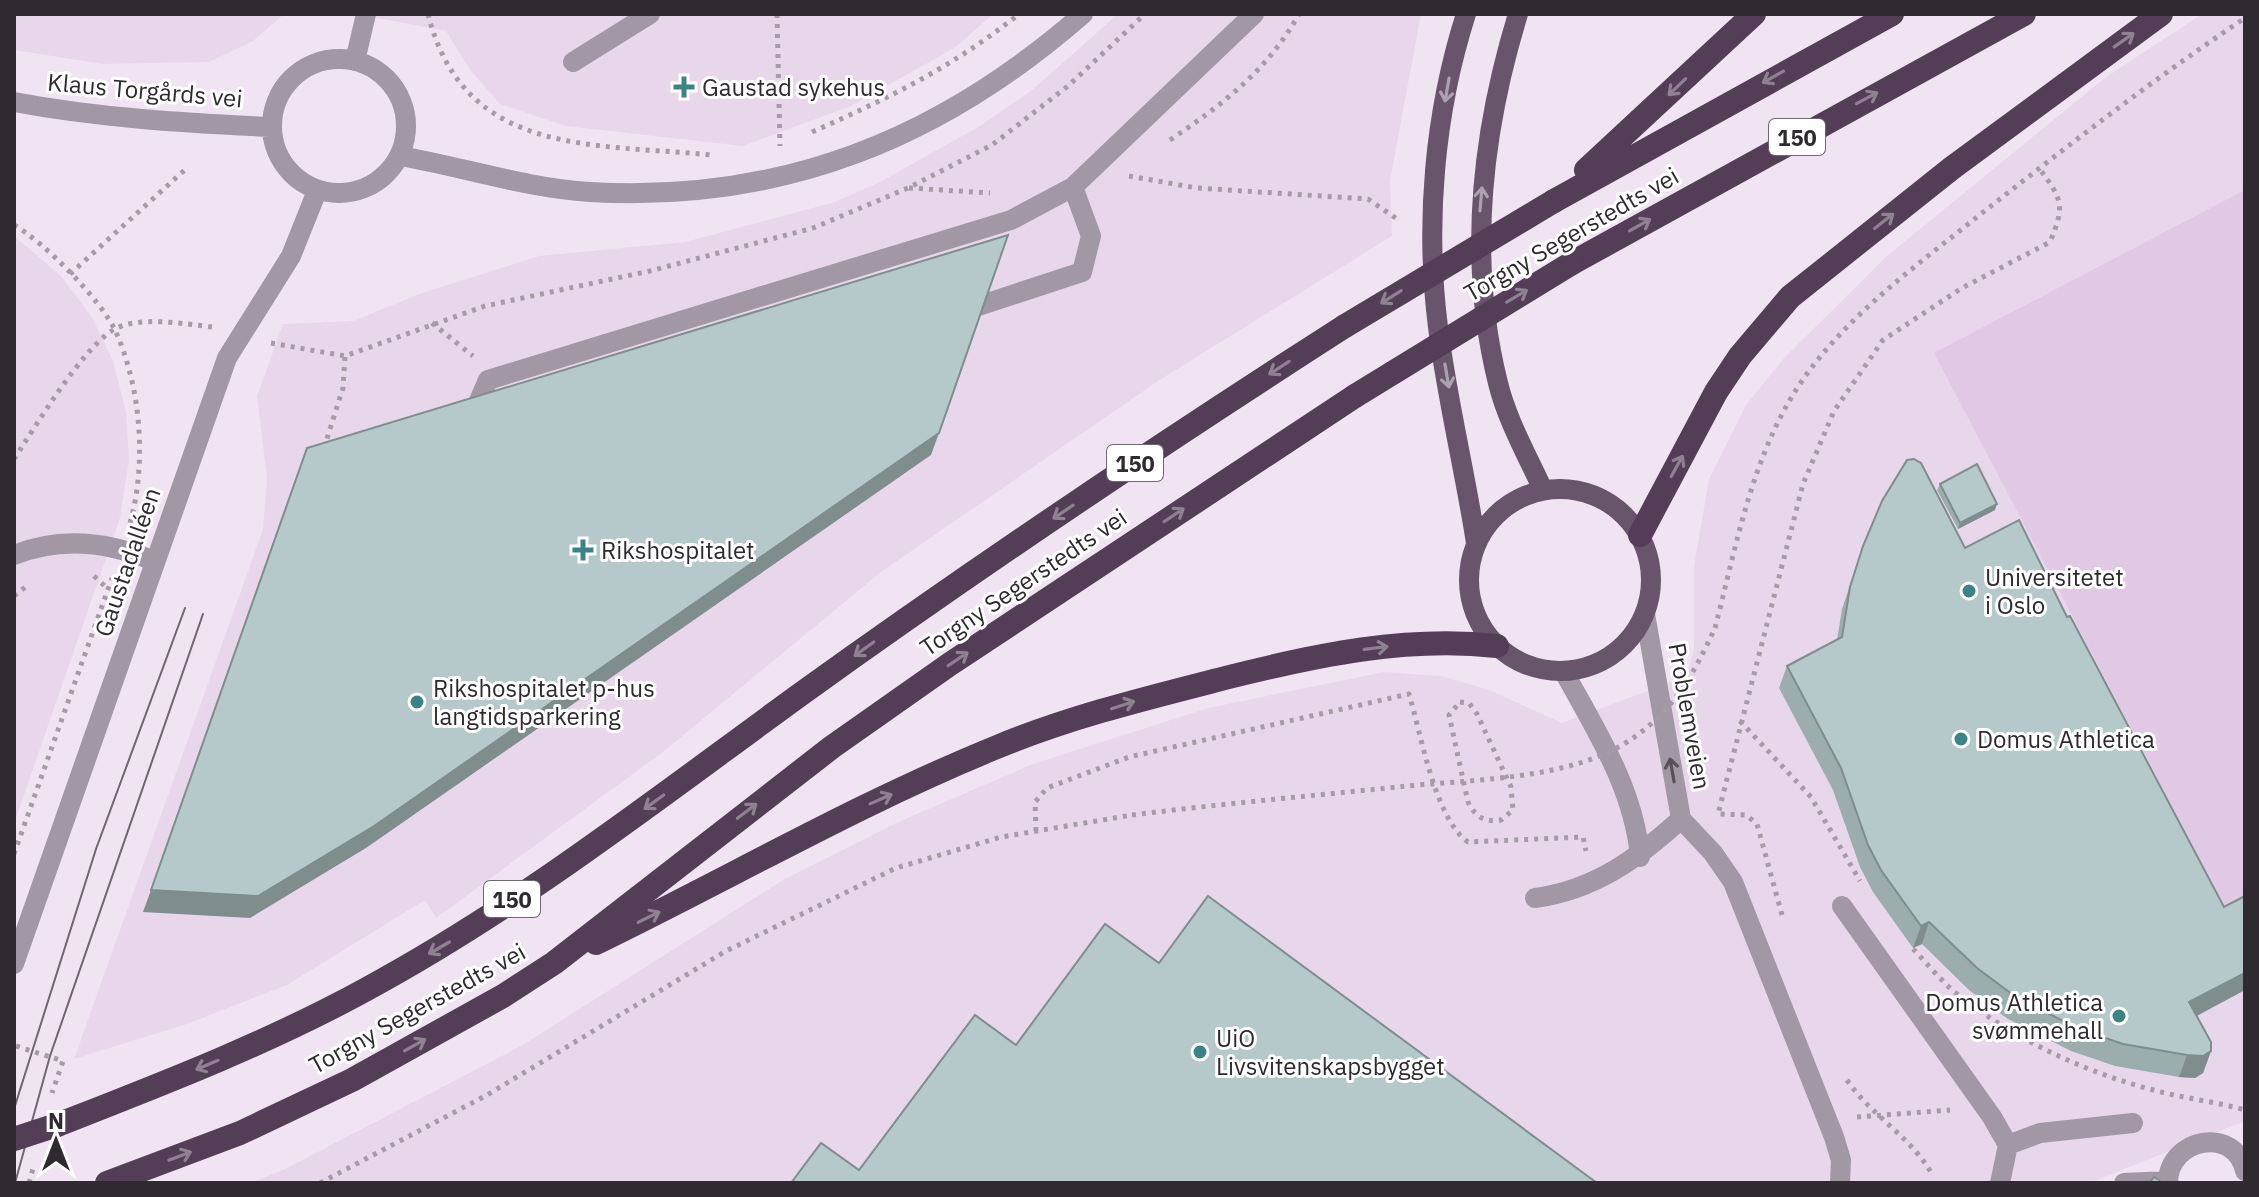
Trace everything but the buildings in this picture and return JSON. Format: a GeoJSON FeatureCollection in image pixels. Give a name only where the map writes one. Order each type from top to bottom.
{"type":"FeatureCollection","features":[{"type":"Feature","properties":{"kind":"highway"},"geometry":{"type":"LineString","coordinates":[[1564,193],[1754,14]]}},
{"type":"Feature","properties":{"kind":"highway","name":"Torgny Segerstedts vei"},"geometry":{"type":"LineString","coordinates":[[14,1139],[57,1125],[244,1050],[363,991],[452,941],[643,810],[927,604],[1345,326],[1564,193],[1892,14]]}},
{"type":"Feature","properties":{"kind":"highway","name":"Torgny Segerstedts vei"},"geometry":{"type":"LineString","coordinates":[[107,1183],[240,1133],[352,1080],[554,963],[844,738],[1355,396],[1572,263],[2024,14]]}},
{"type":"Feature","properties":{"kind":"highway"},"geometry":{"type":"LineString","coordinates":[[1640,535],[1716,392],[1740,356],[1790,297],[1952,168],[2161,14]]}},
{"type":"Feature","properties":{"kind":"highway"},"geometry":{"type":"LineString","coordinates":[[554,963],[722,882],[820,827],[999,746],[1134,701],[1330,654],[1450,641],[1497,646]]}},
{"type":"Feature","properties":{"kind":"main road"},"geometry":{"type":"LineString","coordinates":[[1466,14],[1445,95],[1436,163],[1432,246],[1438,327],[1476,543]]}},
{"type":"Feature","properties":{"kind":"main road"},"geometry":{"type":"LineString","coordinates":[[1518,14],[1494,101],[1478,241],[1484,313],[1498,385],[1543,490]]}},
{"type":"Feature","properties":{"kind":"main road"},"geometry":{"type":"LineString","coordinates":[[1573,489],[1600,498],[1624,514],[1640,535],[1650,563],[1650,596],[1645,614],[1620,649],[1597,664],[1564,672],[1541,670],[1518,662],[1497,646],[1478,620],[1470,595],[1470,566],[1476,543],[1487,524],[1512,502],[1543,490],[1573,489]]}},
{"type":"Feature","properties":{"kind":"street"},"geometry":{"type":"LineString","coordinates":[[355,61],[366,14]]}},
{"type":"Feature","properties":{"kind":"street"},"geometry":{"type":"LineString","coordinates":[[573,62],[650,14]]}},
{"type":"Feature","properties":{"kind":"street"},"geometry":{"type":"LineString","coordinates":[[400,156],[589,192],[660,194],[773,181],[813,171],[861,152],[964,102],[1012,73],[1083,14]]}},
{"type":"Feature","properties":{"kind":"street"},"geometry":{"type":"LineString","coordinates":[[465,435],[488,380],[934,246],[1011,220],[1073,187],[1254,14]]}},
{"type":"Feature","properties":{"kind":"street"},"geometry":{"type":"LineString","coordinates":[[326,60],[355,61],[374,68],[389,80],[406,116],[406,137],[400,156],[373,185],[354,192],[317,191],[288,171],[278,157],[271,127],[275,103],[299,71],[326,60]]}},
{"type":"Feature","properties":{"kind":"street","name":"Klaus Torgårds vei"},"geometry":{"type":"LineString","coordinates":[[14,102],[177,122],[271,127]]}},
{"type":"Feature","properties":{"kind":"street"},"geometry":{"type":"LineString","coordinates":[[957,313],[1082,272],[1091,236],[1073,187]]}},
{"type":"Feature","properties":{"kind":"street","name":"Gaustadalléen"},"geometry":{"type":"LineString","coordinates":[[14,964],[227,358],[291,256],[317,191]]}},
{"type":"Feature","properties":{"kind":"street"},"geometry":{"type":"LineString","coordinates":[[925,273],[934,246]]}},
{"type":"Feature","properties":{"kind":"street"},"geometry":{"type":"LineString","coordinates":[[703,339],[713,313]]}},
{"type":"Feature","properties":{"kind":"street"},"geometry":{"type":"LineString","coordinates":[[14,566],[21,552],[74,542],[123,548],[154,561]]}},
{"type":"Feature","properties":{"kind":"street","name":"Problemveien"},"geometry":{"type":"LineString","coordinates":[[1535,898],[1561,894],[1592,883],[1640,857],[1681,819],[1645,614]]}},
{"type":"Feature","properties":{"kind":"street"},"geometry":{"type":"LineString","coordinates":[[1564,672],[1615,767],[1637,827],[1640,857]]}},
{"type":"Feature","properties":{"kind":"street"},"geometry":{"type":"LineString","coordinates":[[1681,819],[1713,853],[1733,882],[1834,1137],[1841,1160],[1840,1183]]}},
{"type":"Feature","properties":{"kind":"street"},"geometry":{"type":"LineString","coordinates":[[1842,906],[1992,1117],[2008,1145],[2000,1183]]}},
{"type":"Feature","properties":{"kind":"street"},"geometry":{"type":"LineString","coordinates":[[2008,1145],[2040,1133],[2133,1123]]}},
{"type":"Feature","properties":{"kind":"street"},"geometry":{"type":"LineString","coordinates":[[2124,1183],[2167,1182],[2177,1154],[2199,1141],[2224,1143],[2242,1159],[2245,1171]]}},
{"type":"Feature","properties":{"kind":"path"},"geometry":{"type":"LineString","coordinates":[[428,14],[435,42],[469,95],[504,120],[532,134],[721,156]]}},
{"type":"Feature","properties":{"kind":"path"},"geometry":{"type":"LineString","coordinates":[[777,14],[780,147]]}},
{"type":"Feature","properties":{"kind":"path"},"geometry":{"type":"LineString","coordinates":[[809,134],[910,88],[983,42],[1019,14]]}},
{"type":"Feature","properties":{"kind":"path"},"geometry":{"type":"LineString","coordinates":[[14,459],[89,353],[114,329],[148,323],[187,324],[299,350],[345,356],[485,306],[650,271],[813,228],[908,188],[992,145],[1068,86],[1145,14]]}},
{"type":"Feature","properties":{"kind":"path"},"geometry":{"type":"LineString","coordinates":[[1158,148],[1251,80],[1284,41],[1299,14]]}},
{"type":"Feature","properties":{"kind":"path"},"geometry":{"type":"LineString","coordinates":[[320,1183],[415,1135],[726,951],[896,868],[1036,831],[1132,815],[1501,777],[1590,758],[1632,739],[1672,706],[1693,677],[1715,628],[1758,469],[1790,400],[1821,352],[1904,276],[2112,110],[2245,18]]}},
{"type":"Feature","properties":{"kind":"path"},"geometry":{"type":"LineString","coordinates":[[767,150],[795,140]]}},
{"type":"Feature","properties":{"kind":"path"},"geometry":{"type":"LineString","coordinates":[[1132,166],[1119,175],[1197,188],[1368,199],[1400,221]]}},
{"type":"Feature","properties":{"kind":"path"},"geometry":{"type":"LineString","coordinates":[[70,274],[188,167]]}},
{"type":"Feature","properties":{"kind":"path"},"geometry":{"type":"LineString","coordinates":[[1784,924],[1757,824],[1746,815],[1718,814],[1739,720],[1803,484],[1834,411],[1883,340],[1962,288],[2050,242],[2062,214],[2058,193],[2039,168]]}},
{"type":"Feature","properties":{"kind":"path"},"geometry":{"type":"LineString","coordinates":[[908,188],[994,194]]}},
{"type":"Feature","properties":{"kind":"path"},"geometry":{"type":"LineString","coordinates":[[14,225],[70,274],[114,329],[132,386],[139,434],[132,514],[123,548],[14,854]]}},
{"type":"Feature","properties":{"kind":"path"},"geometry":{"type":"LineString","coordinates":[[432,323],[473,355],[488,380]]}},
{"type":"Feature","properties":{"kind":"path"},"geometry":{"type":"LineString","coordinates":[[322,451],[343,388],[345,356]]}},
{"type":"Feature","properties":{"kind":"path"},"geometry":{"type":"LineString","coordinates":[[82,573],[93,575],[108,589]]}},
{"type":"Feature","properties":{"kind":"path"},"geometry":{"type":"LineString","coordinates":[[14,596],[35,581]]}},
{"type":"Feature","properties":{"kind":"path"},"geometry":{"type":"LineString","coordinates":[[1036,831],[1035,802],[1047,788],[1075,776],[1191,741],[1409,694],[1446,815],[1457,834],[1468,842],[1583,837]]}},
{"type":"Feature","properties":{"kind":"path"},"geometry":{"type":"LineString","coordinates":[[1460,702],[1469,703],[1511,787],[1513,810],[1507,817],[1493,821],[1474,814],[1458,760],[1449,715],[1460,702]]}},
{"type":"Feature","properties":{"kind":"path"},"geometry":{"type":"LineString","coordinates":[[1739,720],[1811,797],[1864,888]]}},
{"type":"Feature","properties":{"kind":"path"},"geometry":{"type":"LineString","coordinates":[[1909,944],[1958,995],[2017,1036],[2096,1072],[2163,1093],[2200,1097],[2245,1110]]}},
{"type":"Feature","properties":{"kind":"path"},"geometry":{"type":"LineString","coordinates":[[14,1054],[17,1043]]}},
{"type":"Feature","properties":{"kind":"path"},"geometry":{"type":"LineString","coordinates":[[1841,1071],[1859,1099],[1922,1157],[1933,1176]]}},
{"type":"Feature","properties":{"kind":"shaded area"},"geometry":{"type":"Polygon","coordinates":[[[14,14],[284,14],[253,41],[209,62],[103,64],[14,50],[14,14]]]}},
{"type":"Feature","properties":{"kind":"shaded area","name":"Gaustad sykehus"},"geometry":{"type":"Polygon","coordinates":[[[356,14],[993,14],[956,47],[851,106],[743,146],[565,126],[500,104],[470,70],[446,31],[356,14]]]}},
{"type":"Feature","properties":{"kind":"shaded area","name":"Rikshospitalet"},"geometry":{"type":"Polygon","coordinates":[[[1118,14],[1421,14],[1390,181],[1392,236],[1158,381],[881,572],[663,752],[436,918],[425,900],[287,985],[187,1024],[74,1059],[263,529],[267,478],[257,396],[283,324],[353,321],[422,293],[539,256],[685,242],[835,202],[878,183],[980,126],[1032,90],[1118,14]]]}},
{"type":"Feature","properties":{"kind":"shaded area","name":"Universitetet i Oslo"},"geometry":{"type":"Polygon","coordinates":[[[2202,14],[2245,14],[2245,1121],[2089,1183],[251,1183],[287,1168],[521,1046],[783,880],[898,822],[1033,764],[1208,708],[1384,672],[1442,676],[1489,690],[1562,723],[1687,676],[1694,649],[1694,566],[1709,479],[1746,405],[1784,358],[1887,256],[2106,77],[2202,14]]]}},
{"type":"Feature","properties":{"kind":"shaded area"},"geometry":{"type":"Polygon","coordinates":[[[2245,190],[2245,899],[2226,909],[1934,353],[2245,190]]]}},
{"type":"Feature","properties":{"kind":"shaded area"},"geometry":{"type":"Polygon","coordinates":[[[14,236],[61,276],[92,317],[113,361],[126,412],[129,461],[120,518],[14,824],[14,236]]]}},
{"type":"Feature","properties":{"kind":"tram line"},"geometry":{"type":"LineString","coordinates":[[14,1109],[96,849],[185,608]]}},
{"type":"Feature","properties":{"kind":"tram line"},"geometry":{"type":"LineString","coordinates":[[15,1183],[50,1056],[203,614]]}},
{"type":"Feature","properties":{"kind":"place","name":"Gaustad sykehus"},"geometry":{"type":"Point","coordinates":[684,87]}},
{"type":"Feature","properties":{"kind":"place","name":"Rikshospitalet"},"geometry":{"type":"Point","coordinates":[583,550]}},
{"type":"Feature","properties":{"kind":"place","name":"Universitetet i Oslo"},"geometry":{"type":"Point","coordinates":[1969,591]}},
{"type":"Feature","properties":{"kind":"place","name":"Rikshospitalet p-hus langtidsparkering"},"geometry":{"type":"Point","coordinates":[417,702]}},
{"type":"Feature","properties":{"kind":"place","name":"Domus Athletica"},"geometry":{"type":"Point","coordinates":[1961,739]}},
{"type":"Feature","properties":{"kind":"place","name":"Domus Athletica svømmehall"},"geometry":{"type":"Point","coordinates":[2119,1016]}},
{"type":"Feature","properties":{"kind":"place","name":"UiO Livsvitenskapsbygget"},"geometry":{"type":"Point","coordinates":[1200,1052]}}]}
